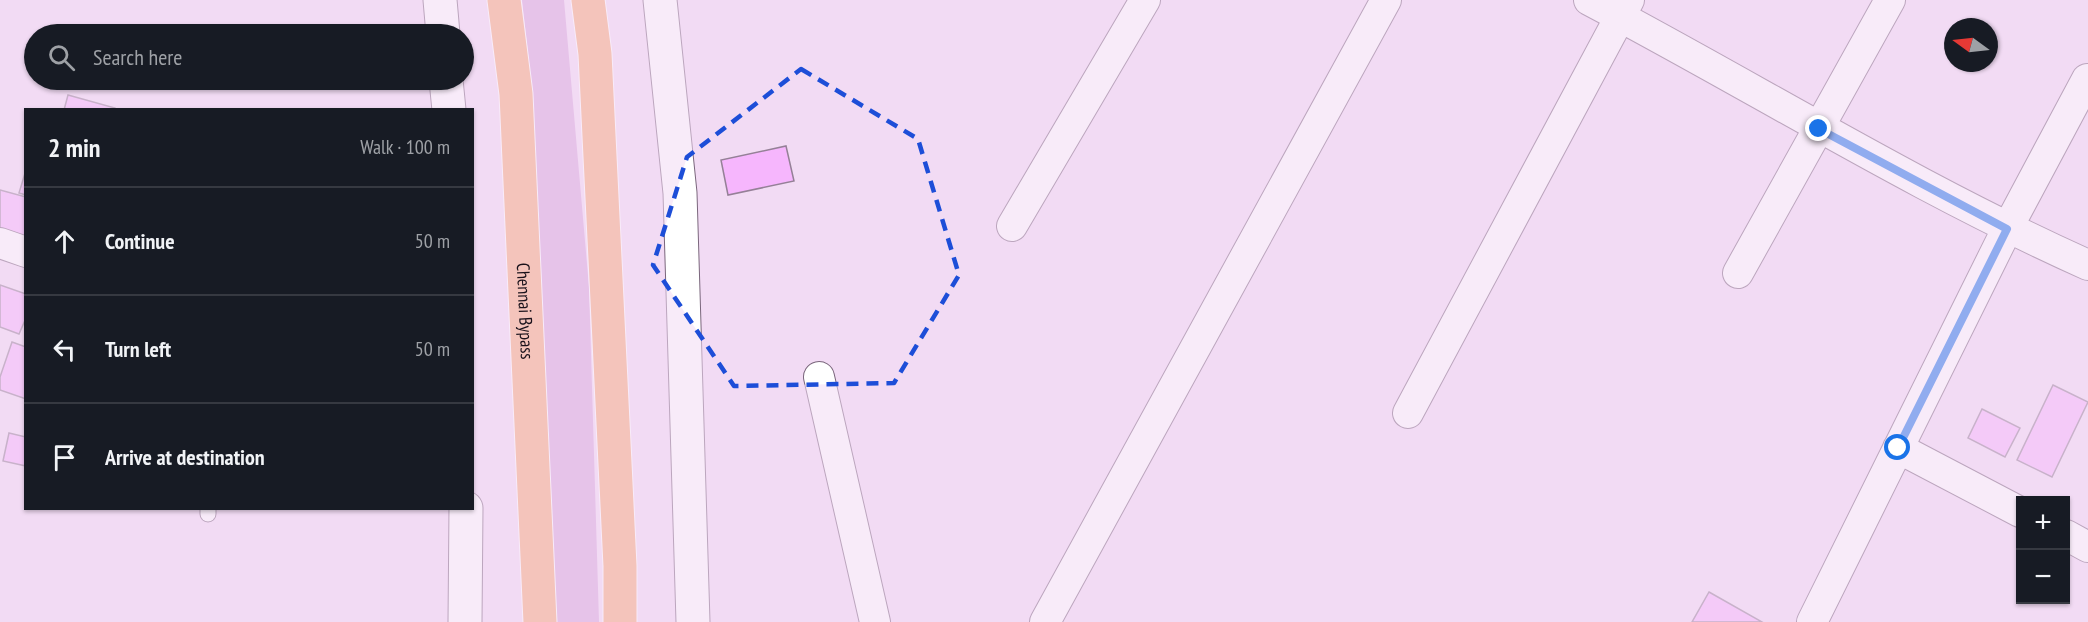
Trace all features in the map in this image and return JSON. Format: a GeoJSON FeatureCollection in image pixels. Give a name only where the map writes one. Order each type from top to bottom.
{"type":"FeatureCollection","features":[{"type":"Feature","properties":{"kind":"highway","name":"Chennai Bypass"},"geometry":{"type":"LineString","coordinates":[[504,0],[516,94],[540,622]]}},
{"type":"Feature","properties":{"kind":"highway"},"geometry":{"type":"LineString","coordinates":[[588,0],[595,54],[620,566],[620,622]]}},
{"type":"Feature","properties":{"kind":"street"},"geometry":{"type":"LineString","coordinates":[[440,0],[442,24]]}},
{"type":"Feature","properties":{"kind":"street"},"geometry":{"type":"LineString","coordinates":[[660,0],[680,193],[693,622]]}},
{"type":"Feature","properties":{"kind":"street"},"geometry":{"type":"LineString","coordinates":[[1012,226],[1146,0]]}},
{"type":"Feature","properties":{"kind":"street"},"geometry":{"type":"LineString","coordinates":[[1045,622],[1386,0]]}},
{"type":"Feature","properties":{"kind":"street"},"geometry":{"type":"LineString","coordinates":[[1589,0],[1624,8],[1819,129],[2007,229],[2088,266]]}},
{"type":"Feature","properties":{"kind":"street"},"geometry":{"type":"LineString","coordinates":[[1738,273],[1890,0]]}},
{"type":"Feature","properties":{"kind":"street"},"geometry":{"type":"LineString","coordinates":[[1408,413],[1624,8]]}},
{"type":"Feature","properties":{"kind":"street"},"geometry":{"type":"LineString","coordinates":[[1812,622],[2007,229],[2087,79]]}},
{"type":"Feature","properties":{"kind":"street"},"geometry":{"type":"LineString","coordinates":[[447,90],[448,108]]}},
{"type":"Feature","properties":{"kind":"street"},"geometry":{"type":"LineString","coordinates":[[0,243],[24,251]]}},
{"type":"Feature","properties":{"kind":"street"},"geometry":{"type":"LineString","coordinates":[[819,377],[875,622]]}},
{"type":"Feature","properties":{"kind":"street"},"geometry":{"type":"LineString","coordinates":[[1898,448],[2016,510]]}},
{"type":"Feature","properties":{"kind":"street"},"geometry":{"type":"LineString","coordinates":[[465,622],[466,510]]}},
{"type":"Feature","properties":{"kind":"street"},"geometry":{"type":"LineString","coordinates":[[2070,537],[2088,547]]}},
{"type":"Feature","properties":{"kind":"highlighted area"},"geometry":{"type":"Polygon","coordinates":[[[801,69],[918,139],[959,275],[894,383],[734,386],[653,265],[687,157],[801,69]]]}},
{"type":"Feature","properties":{"kind":"shaded area"},"geometry":{"type":"Polygon","coordinates":[[[522,0],[564,0],[589,287],[599,622],[551,622],[531,80],[522,0]]]}},
{"type":"Feature","properties":{"kind":"building"},"geometry":{"type":"Polygon","coordinates":[[[68,95],[115,108],[65,108],[68,95]]]}},
{"type":"Feature","properties":{"kind":"building"},"geometry":{"type":"Polygon","coordinates":[[[786,146],[794,181],[728,195],[721,160],[786,146]]]}},
{"type":"Feature","properties":{"kind":"building"},"geometry":{"type":"Polygon","coordinates":[[[24,177],[24,194],[19,193],[24,177]]]}},
{"type":"Feature","properties":{"kind":"building"},"geometry":{"type":"Polygon","coordinates":[[[0,190],[24,196],[24,240],[0,233],[0,190]]]}},
{"type":"Feature","properties":{"kind":"building"},"geometry":{"type":"Polygon","coordinates":[[[0,285],[24,293],[24,323],[19,334],[0,327],[0,285]]]}},
{"type":"Feature","properties":{"kind":"building"},"geometry":{"type":"Polygon","coordinates":[[[12,342],[24,346],[24,398],[0,390],[0,377],[12,342]]]}},
{"type":"Feature","properties":{"kind":"building"},"geometry":{"type":"Polygon","coordinates":[[[2053,385],[2088,402],[2052,477],[2017,460],[2053,385]]]}},
{"type":"Feature","properties":{"kind":"building"},"geometry":{"type":"Polygon","coordinates":[[[1982,409],[2020,428],[2005,457],[1968,438],[1982,409]]]}},
{"type":"Feature","properties":{"kind":"building"},"geometry":{"type":"Polygon","coordinates":[[[9,433],[24,437],[24,466],[3,461],[9,433]]]}},
{"type":"Feature","properties":{"kind":"building"},"geometry":{"type":"Polygon","coordinates":[[[1709,592],[1762,622],[1692,622],[1709,592]]]}},
{"type":"Feature","properties":{"kind":"route"},"geometry":{"type":"LineString","coordinates":[[1819,129],[2007,229],[1898,448]]}}]}
